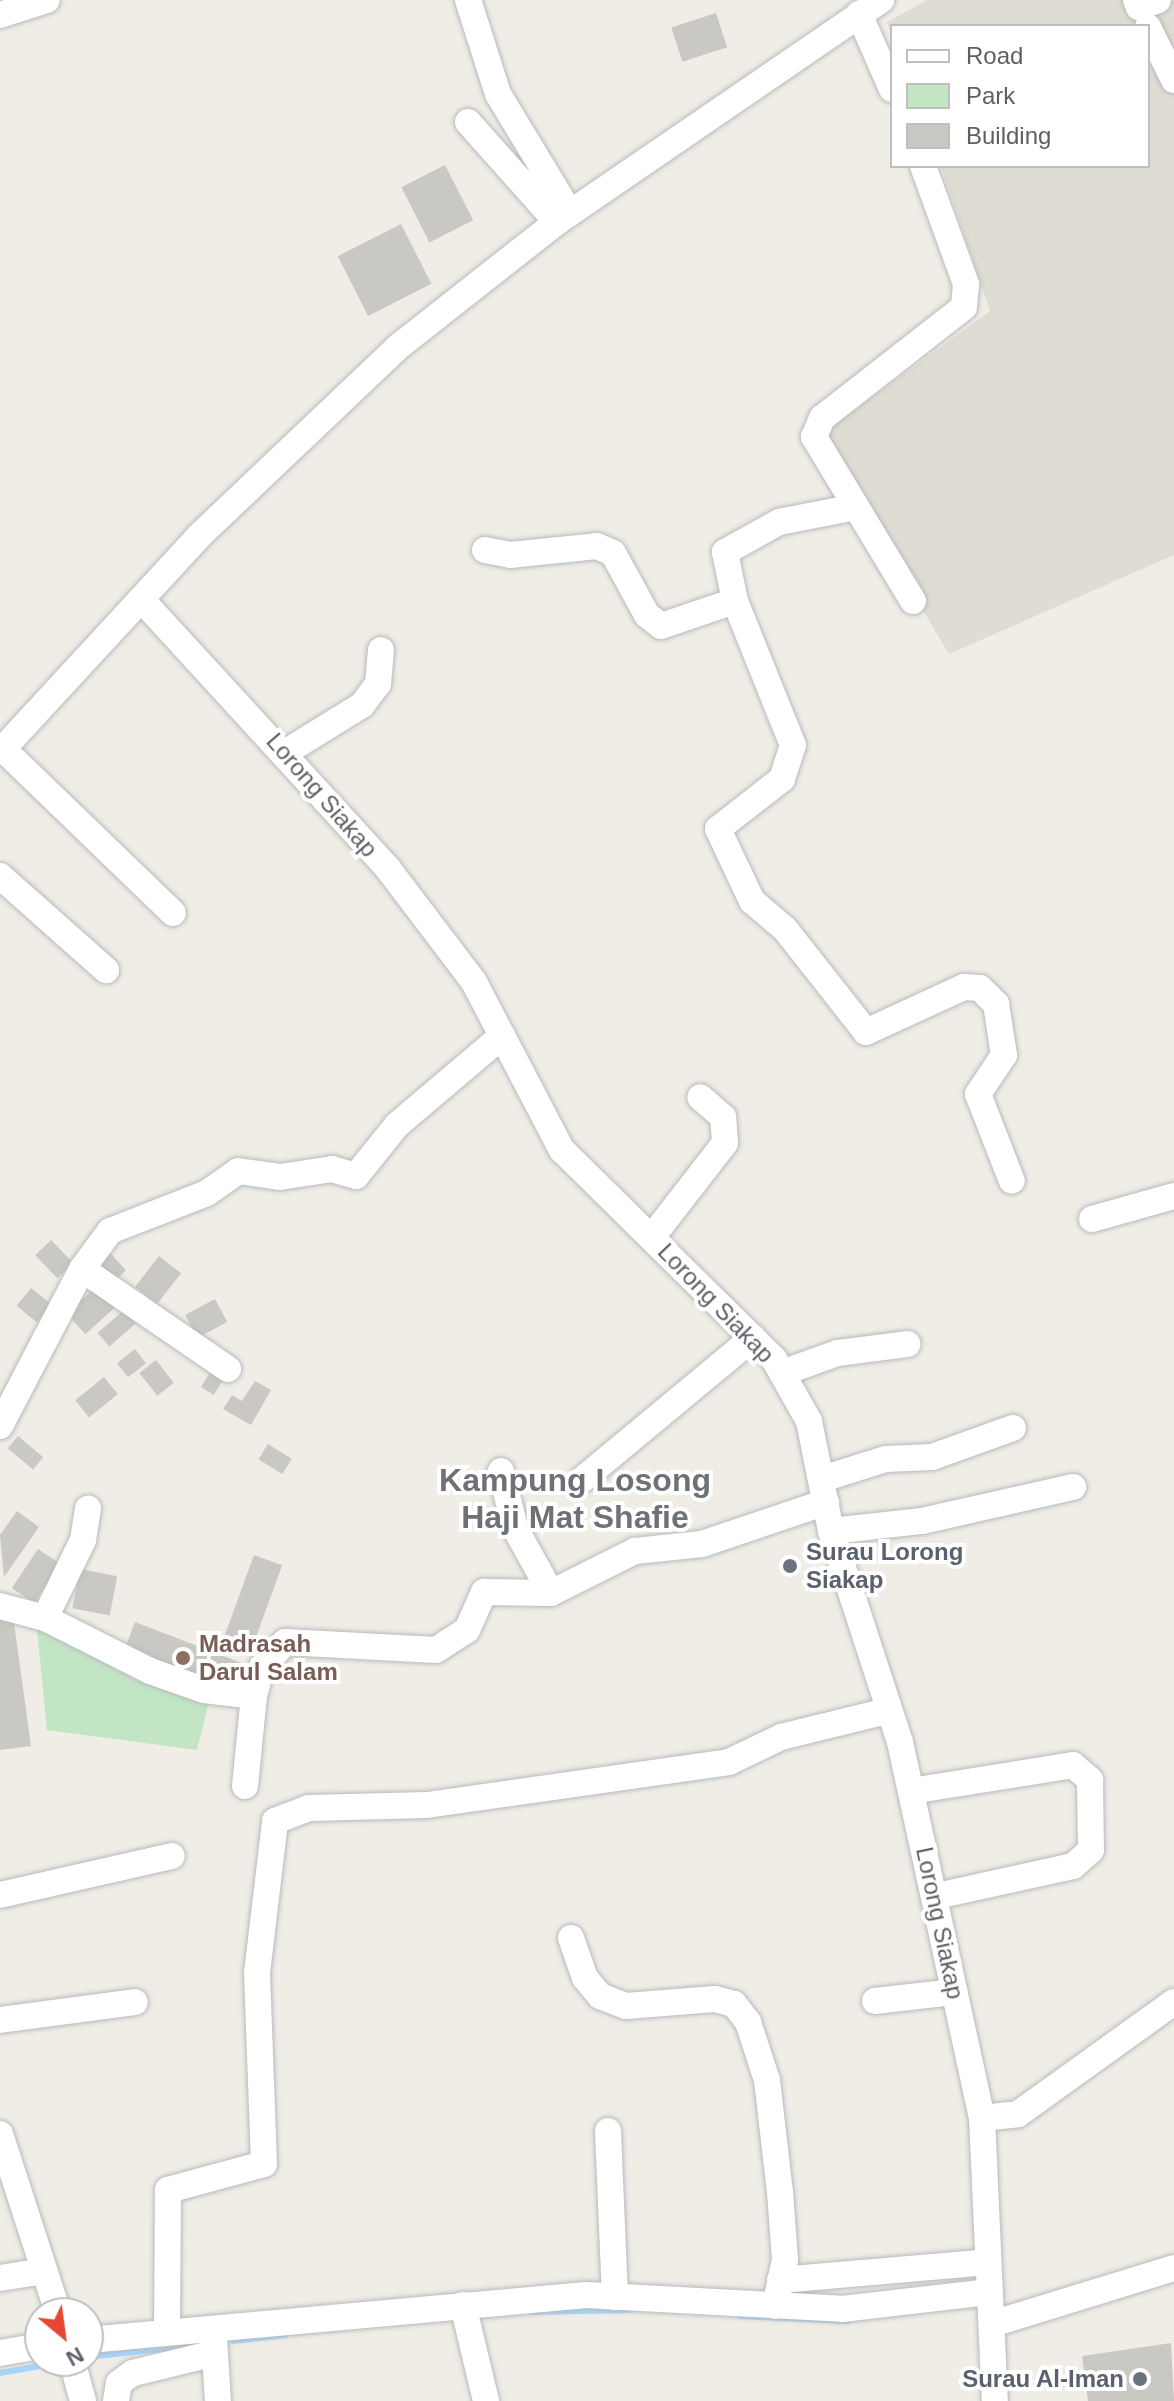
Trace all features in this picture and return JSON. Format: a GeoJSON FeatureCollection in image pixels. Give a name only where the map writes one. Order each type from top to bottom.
{"type":"FeatureCollection","features":[{"type":"Feature","properties":{"kind":"street"},"geometry":{"type":"LineString","coordinates":[[0,15],[47,0]]}},
{"type":"Feature","properties":{"kind":"street"},"geometry":{"type":"LineString","coordinates":[[468,0],[498,94],[564,218]]}},
{"type":"Feature","properties":{"kind":"street"},"geometry":{"type":"LineString","coordinates":[[173,913],[1,751],[141,599],[398,347],[564,218],[870,7],[890,82]]}},
{"type":"Feature","properties":{"kind":"street"},"geometry":{"type":"LineString","coordinates":[[1146,12],[1174,80]]}},
{"type":"Feature","properties":{"kind":"street"},"geometry":{"type":"LineString","coordinates":[[468,122],[564,218]]}},
{"type":"Feature","properties":{"kind":"street"},"geometry":{"type":"LineString","coordinates":[[913,601],[856,507],[815,428],[964,307],[966,284],[924,168]]}},
{"type":"Feature","properties":{"kind":"street"},"geometry":{"type":"LineString","coordinates":[[856,507],[747,535],[722,563],[793,745],[782,779],[721,822],[732,868],[752,901],[785,929],[866,1032],[964,987],[980,988],[996,1004],[1004,1055],[978,1094],[1012,1181]]}},
{"type":"Feature","properties":{"kind":"street"},"geometry":{"type":"LineString","coordinates":[[485,550],[510,555],[597,546],[613,553],[647,615],[661,626],[735,601]]}},
{"type":"Feature","properties":{"kind":"street","name":"Lorong Siakap"},"geometry":{"type":"LineString","coordinates":[[141,599],[286,752],[417,907],[474,982],[562,1150],[753,1338],[782,1373],[809,1421],[831,1531],[911,1791],[937,1896],[954,1992],[982,2118],[995,2401]]}},
{"type":"Feature","properties":{"kind":"street"},"geometry":{"type":"LineString","coordinates":[[286,752],[362,705],[378,684],[381,650]]}},
{"type":"Feature","properties":{"kind":"street"},"geometry":{"type":"LineString","coordinates":[[0,876],[106,970]]}},
{"type":"Feature","properties":{"kind":"street"},"geometry":{"type":"LineString","coordinates":[[0,1426],[82,1269],[110,1231],[207,1193],[238,1171],[280,1177],[332,1169],[356,1176],[397,1125],[502,1036]]}},
{"type":"Feature","properties":{"kind":"street"},"geometry":{"type":"LineString","coordinates":[[652,1237],[725,1143],[723,1117],[700,1097]]}},
{"type":"Feature","properties":{"kind":"street"},"geometry":{"type":"LineString","coordinates":[[1092,1219],[1174,1196]]}},
{"type":"Feature","properties":{"kind":"street"},"geometry":{"type":"LineString","coordinates":[[82,1269],[228,1369]]}},
{"type":"Feature","properties":{"kind":"street"},"geometry":{"type":"LineString","coordinates":[[583,1479],[753,1338]]}},
{"type":"Feature","properties":{"kind":"street"},"geometry":{"type":"LineString","coordinates":[[782,1373],[838,1353],[907,1344]]}},
{"type":"Feature","properties":{"kind":"street"},"geometry":{"type":"LineString","coordinates":[[245,1786],[254,1696],[262,1667],[285,1642],[436,1650],[467,1630],[484,1592],[551,1593],[635,1551],[702,1544],[824,1491],[886,1459],[932,1457],[1013,1428]]}},
{"type":"Feature","properties":{"kind":"street"},"geometry":{"type":"LineString","coordinates":[[501,1471],[515,1528],[551,1593]]}},
{"type":"Feature","properties":{"kind":"street"},"geometry":{"type":"LineString","coordinates":[[831,1531],[922,1521],[1073,1487]]}},
{"type":"Feature","properties":{"kind":"street"},"geometry":{"type":"LineString","coordinates":[[45,1618],[83,1540],[88,1508]]}},
{"type":"Feature","properties":{"kind":"street"},"geometry":{"type":"LineString","coordinates":[[0,1606],[45,1618],[150,1671],[204,1690],[254,1696]]}},
{"type":"Feature","properties":{"kind":"street"},"geometry":{"type":"LineString","coordinates":[[167,2331],[168,2190],[264,2164],[257,1973],[275,1821],[309,1808],[427,1805],[729,1762],[781,1737],[887,1711]]}},
{"type":"Feature","properties":{"kind":"street"},"geometry":{"type":"LineString","coordinates":[[911,1791],[1073,1765],[1090,1780],[1091,1850],[1073,1866],[937,1896]]}},
{"type":"Feature","properties":{"kind":"street"},"geometry":{"type":"LineString","coordinates":[[0,1895],[172,1856]]}},
{"type":"Feature","properties":{"kind":"street"},"geometry":{"type":"LineString","coordinates":[[571,1938],[585,1978],[600,1996],[626,2006],[715,1999],[734,2004],[748,2022],[767,2080],[785,2260],[777,2293]]}},
{"type":"Feature","properties":{"kind":"street"},"geometry":{"type":"LineString","coordinates":[[875,2001],[954,1992]]}},
{"type":"Feature","properties":{"kind":"street"},"geometry":{"type":"LineString","coordinates":[[0,2020],[135,2002]]}},
{"type":"Feature","properties":{"kind":"street"},"geometry":{"type":"LineString","coordinates":[[982,2118],[1018,2114],[1174,2002]]}},
{"type":"Feature","properties":{"kind":"street"},"geometry":{"type":"LineString","coordinates":[[608,2131],[615,2297]]}},
{"type":"Feature","properties":{"kind":"street"},"geometry":{"type":"LineString","coordinates":[[0,2134],[53,2297]]}},
{"type":"Feature","properties":{"kind":"street"},"geometry":{"type":"LineString","coordinates":[[104,2338],[463,2305],[777,2293],[988,2262]]}},
{"type":"Feature","properties":{"kind":"street"},"geometry":{"type":"LineString","coordinates":[[992,2324],[1174,2268]]}},
{"type":"Feature","properties":{"kind":"street"},"geometry":{"type":"LineString","coordinates":[[0,2278],[44,2271]]}},
{"type":"Feature","properties":{"kind":"street"},"geometry":{"type":"LineString","coordinates":[[777,2293],[842,2309],[990,2292]]}},
{"type":"Feature","properties":{"kind":"street"},"geometry":{"type":"LineString","coordinates":[[463,2305],[486,2401]]}},
{"type":"Feature","properties":{"kind":"street"},"geometry":{"type":"LineString","coordinates":[[213,2326],[218,2401]]}},
{"type":"Feature","properties":{"kind":"street"},"geometry":{"type":"LineString","coordinates":[[0,2353],[24,2349]]}},
{"type":"Feature","properties":{"kind":"street"},"geometry":{"type":"LineString","coordinates":[[116,2401],[119,2383],[133,2373],[215,2353]]}},
{"type":"Feature","properties":{"kind":"street"},"geometry":{"type":"LineString","coordinates":[[76,2377],[83,2401]]}},
{"type":"Feature","properties":{"kind":"shaded area"},"geometry":{"type":"Polygon","coordinates":[[[927,0],[1174,0],[1174,555],[949,654],[819,436],[990,311],[942,168],[1150,168],[1150,24],[890,24],[890,30],[887,22],[927,0]]]}},
{"type":"Feature","properties":{"kind":"green space"},"geometry":{"type":"Polygon","coordinates":[[[37,1630],[210,1698],[197,1750],[47,1730],[37,1630]]]}},
{"type":"Feature","properties":{"kind":"building"},"geometry":{"type":"Polygon","coordinates":[[[716,13],[727,47],[682,62],[671,28],[716,13]]]}},
{"type":"Feature","properties":{"kind":"building"},"geometry":{"type":"Polygon","coordinates":[[[445,165],[473,220],[429,242],[401,187],[445,165]]]}},
{"type":"Feature","properties":{"kind":"building"},"geometry":{"type":"Polygon","coordinates":[[[401,224],[431,284],[368,316],[338,256],[401,224]]]}},
{"type":"Feature","properties":{"kind":"building"},"geometry":{"type":"Polygon","coordinates":[[[51,1240],[73,1263],[57,1278],[35,1255],[51,1240]]]}},
{"type":"Feature","properties":{"kind":"building"},"geometry":{"type":"Polygon","coordinates":[[[109,1252],[126,1270],[111,1285],[94,1266],[109,1252]]]}},
{"type":"Feature","properties":{"kind":"building"},"geometry":{"type":"Polygon","coordinates":[[[159,1256],[181,1273],[157,1304],[135,1287],[159,1256]]]}},
{"type":"Feature","properties":{"kind":"building"},"geometry":{"type":"Polygon","coordinates":[[[97,1286],[116,1307],[85,1334],[67,1313],[97,1286]]]}},
{"type":"Feature","properties":{"kind":"building"},"geometry":{"type":"Polygon","coordinates":[[[31,1288],[51,1304],[37,1322],[17,1306],[31,1288]]]}},
{"type":"Feature","properties":{"kind":"building"},"geometry":{"type":"Polygon","coordinates":[[[215,1299],[227,1322],[197,1338],[185,1315],[215,1299]]]}},
{"type":"Feature","properties":{"kind":"building"},"geometry":{"type":"Polygon","coordinates":[[[124,1310],[136,1324],[109,1347],[98,1333],[124,1310]]]}},
{"type":"Feature","properties":{"kind":"building"},"geometry":{"type":"Polygon","coordinates":[[[135,1349],[146,1363],[128,1377],[117,1363],[135,1349]]]}},
{"type":"Feature","properties":{"kind":"building"},"geometry":{"type":"Polygon","coordinates":[[[156,1360],[174,1383],[157,1396],[139,1373],[156,1360]]]}},
{"type":"Feature","properties":{"kind":"building"},"geometry":{"type":"Polygon","coordinates":[[[211,1371],[224,1379],[214,1395],[201,1387],[211,1371]]]}},
{"type":"Feature","properties":{"kind":"building"},"geometry":{"type":"Polygon","coordinates":[[[104,1377],[118,1394],[89,1417],[75,1400],[104,1377]]]}},
{"type":"Feature","properties":{"kind":"building"},"geometry":{"type":"Polygon","coordinates":[[[255,1381],[271,1390],[251,1425],[223,1409],[232,1395],[242,1401],[255,1381]]]}},
{"type":"Feature","properties":{"kind":"building"},"geometry":{"type":"Polygon","coordinates":[[[18,1436],[43,1457],[33,1469],[8,1448],[18,1436]]]}},
{"type":"Feature","properties":{"kind":"building"},"geometry":{"type":"Polygon","coordinates":[[[268,1444],[292,1459],[282,1474],[258,1459],[268,1444]]]}},
{"type":"Feature","properties":{"kind":"building"},"geometry":{"type":"Polygon","coordinates":[[[17,1511],[39,1527],[4,1577],[0,1535],[17,1511]]]}},
{"type":"Feature","properties":{"kind":"building"},"geometry":{"type":"Polygon","coordinates":[[[38,1549],[60,1564],[34,1603],[12,1588],[38,1549]]]}},
{"type":"Feature","properties":{"kind":"building"},"geometry":{"type":"Polygon","coordinates":[[[254,1555],[282,1565],[251,1651],[223,1641],[254,1555]]]}},
{"type":"Feature","properties":{"kind":"building"},"geometry":{"type":"Polygon","coordinates":[[[80,1569],[117,1576],[110,1616],[72,1608],[80,1569]]]}},
{"type":"Feature","properties":{"kind":"building"},"geometry":{"type":"Polygon","coordinates":[[[13,1616],[31,1746],[0,1750],[0,1618],[13,1616]]]}},
{"type":"Feature","properties":{"kind":"building","name":"Madrasah Darul Salam"},"geometry":{"type":"Polygon","coordinates":[[[135,1622],[244,1664],[232,1695],[123,1653],[135,1622]]]}},
{"type":"Feature","properties":{"kind":"building"},"geometry":{"type":"Polygon","coordinates":[[[1171,2343],[1174,2401],[1088,2401],[1082,2356],[1171,2343]]]}},
{"type":"Feature","properties":{"kind":"waterway"},"geometry":{"type":"LineString","coordinates":[[532,2312],[629,2310]]}},
{"type":"Feature","properties":{"kind":"waterway"},"geometry":{"type":"LineString","coordinates":[[740,2316],[848,2321]]}},
{"type":"Feature","properties":{"kind":"waterway"},"geometry":{"type":"LineString","coordinates":[[233,2341],[286,2335]]}},
{"type":"Feature","properties":{"kind":"waterway"},"geometry":{"type":"LineString","coordinates":[[104,2355],[197,2345]]}},
{"type":"Feature","properties":{"kind":"waterway"},"geometry":{"type":"LineString","coordinates":[[0,2373],[24,2369]]}},
{"type":"Feature","properties":{"kind":"place","name":"Surau Lorong Siakap"},"geometry":{"type":"Point","coordinates":[790,1566]}},
{"type":"Feature","properties":{"kind":"place","name":"Madrasah Darul Salam"},"geometry":{"type":"Point","coordinates":[183,1658]}},
{"type":"Feature","properties":{"kind":"place","name":"Surau Al-Iman"},"geometry":{"type":"Point","coordinates":[1140,2379]}},
{"type":"Feature","properties":{"kind":"district","name":"Kampung Losong Haji Mat Shafie"},"geometry":{"type":"Point","coordinates":[575,1500]}}]}
